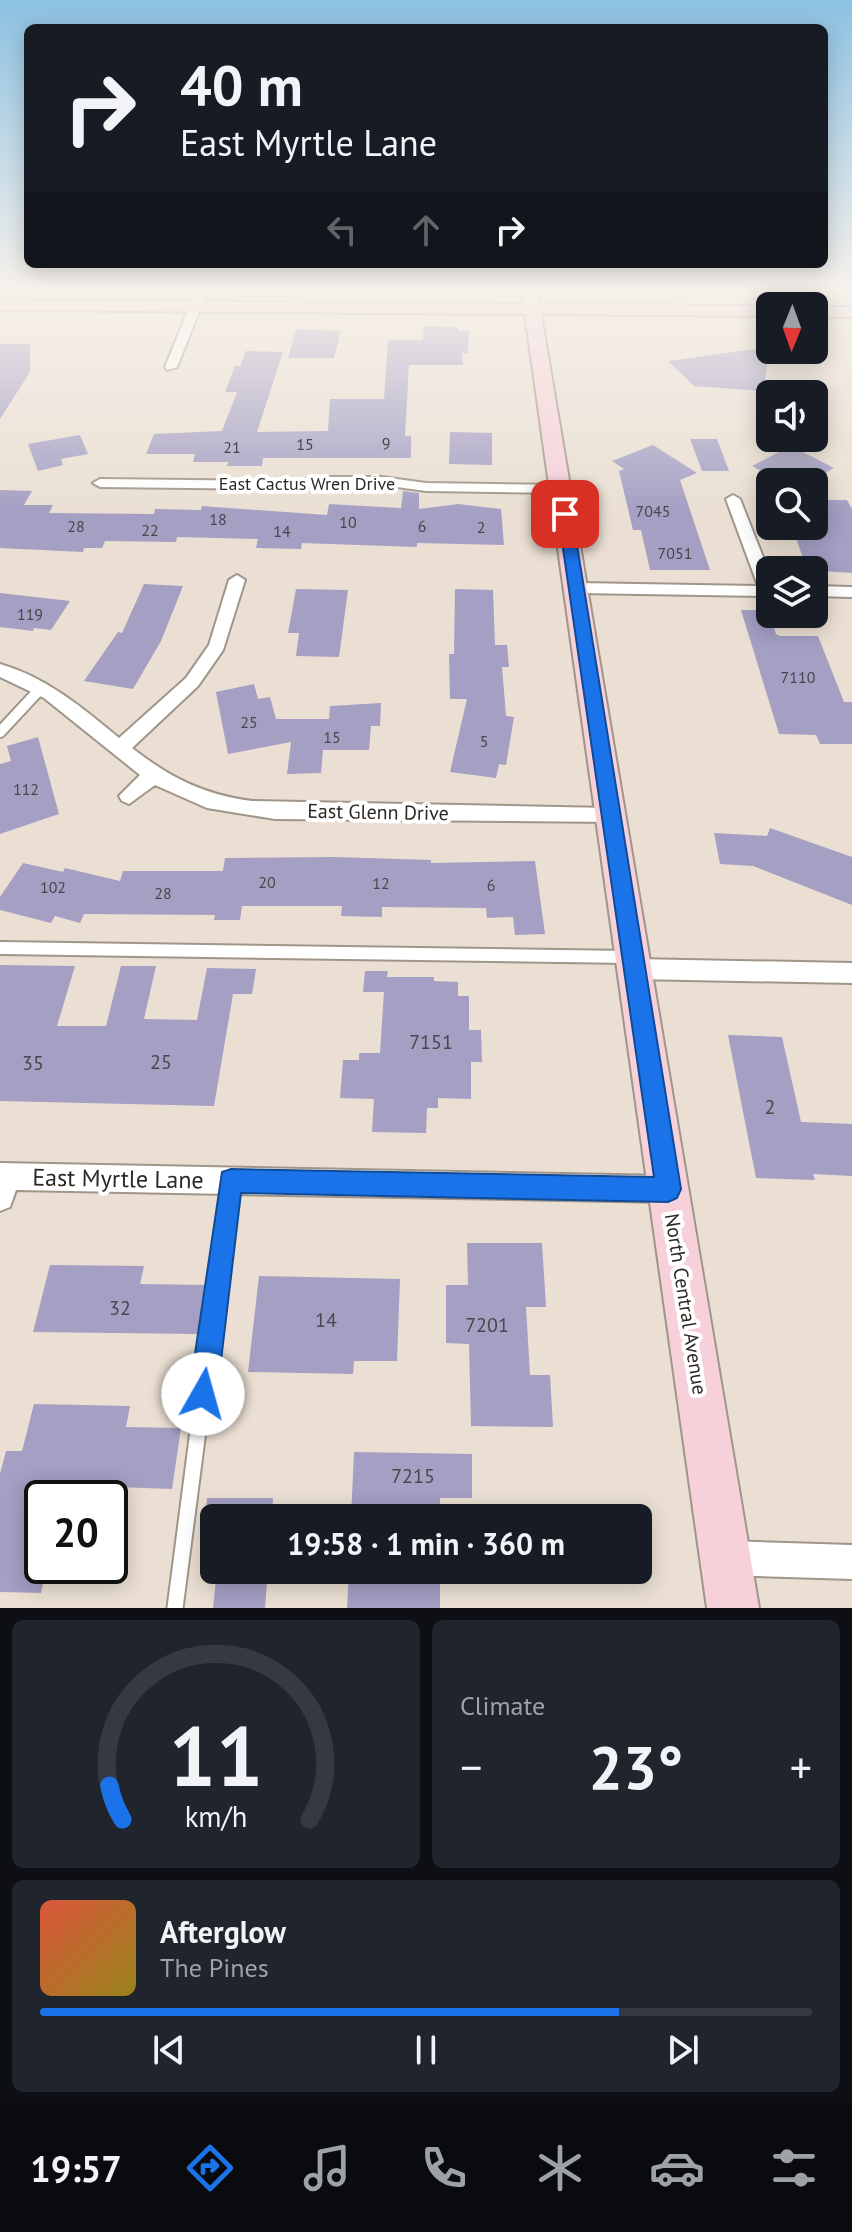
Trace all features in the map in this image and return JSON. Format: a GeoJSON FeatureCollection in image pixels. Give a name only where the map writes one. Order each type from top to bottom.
{"type":"FeatureCollection","features":[{"type":"Feature","properties":{"kind":"main road","name":"North Central Avenue"},"geometry":{"type":"LineString","coordinates":[[541,364],[733,1608]]}},
{"type":"Feature","properties":{"kind":"street","name":"East Cactus Wren Drive"},"geometry":{"type":"LineString","coordinates":[[100,483],[290,485],[382,481],[426,487],[561,489]]}},
{"type":"Feature","properties":{"kind":"street"},"geometry":{"type":"LineString","coordinates":[[733,499],[756,557]]}},
{"type":"Feature","properties":{"kind":"street"},"geometry":{"type":"LineString","coordinates":[[121,747],[192,682],[217,646],[237,580]]}},
{"type":"Feature","properties":{"kind":"street"},"geometry":{"type":"LineString","coordinates":[[577,588],[756,590]]}},
{"type":"Feature","properties":{"kind":"street"},"geometry":{"type":"LineString","coordinates":[[828,591],[852,592]]}},
{"type":"Feature","properties":{"kind":"street","name":"East Glenn Drive"},"geometry":{"type":"LineString","coordinates":[[0,670],[41,688],[154,774],[186,793],[209,801],[283,810],[609,816]]}},
{"type":"Feature","properties":{"kind":"street"},"geometry":{"type":"LineString","coordinates":[[129,796],[154,774]]}},
{"type":"Feature","properties":{"kind":"street"},"geometry":{"type":"LineString","coordinates":[[632,963],[852,973]]}},
{"type":"Feature","properties":{"kind":"street","name":"East Myrtle Lane"},"geometry":{"type":"LineString","coordinates":[[2,1183],[231,1181],[668,1189]]}},
{"type":"Feature","properties":{"kind":"street"},"geometry":{"type":"LineString","coordinates":[[726,1558],[852,1562]]}},
{"type":"Feature","properties":{"kind":"lane"},"geometry":{"type":"LineString","coordinates":[[0,732],[41,688]]}},
{"type":"Feature","properties":{"kind":"lane"},"geometry":{"type":"LineString","coordinates":[[0,948],[632,963]]}},
{"type":"Feature","properties":{"kind":"lane"},"geometry":{"type":"LineString","coordinates":[[175,1608],[231,1181]]}},
{"type":"Feature","properties":{"kind":"building"},"geometry":{"type":"Polygon","coordinates":[[[0,364],[30,364],[30,372],[0,419],[0,364]]]}},
{"type":"Feature","properties":{"kind":"building"},"geometry":{"type":"Polygon","coordinates":[[[241,364],[279,364],[257,432],[328,431],[330,399],[384,399],[386,364],[463,364],[409,365],[405,436],[411,436],[411,458],[263,458],[262,466],[227,466],[228,462],[193,462],[195,454],[146,454],[154,434],[222,431],[237,392],[225,392],[235,366],[241,364]]]}},
{"type":"Feature","properties":{"kind":"building"},"geometry":{"type":"Polygon","coordinates":[[[671,364],[767,364],[765,380],[756,380],[756,390],[694,386],[671,364]]]}},
{"type":"Feature","properties":{"kind":"building"},"geometry":{"type":"Polygon","coordinates":[[[450,432],[492,433],[492,465],[449,464],[450,432]]]}},
{"type":"Feature","properties":{"kind":"building"},"geometry":{"type":"Polygon","coordinates":[[[80,435],[88,454],[61,459],[63,465],[38,471],[28,444],[80,435]]]}},
{"type":"Feature","properties":{"kind":"building"},"geometry":{"type":"Polygon","coordinates":[[[690,439],[717,439],[729,471],[702,471],[690,439]]]}},
{"type":"Feature","properties":{"kind":"building"},"geometry":{"type":"Polygon","coordinates":[[[653,445],[697,473],[680,480],[710,570],[650,570],[641,530],[633,530],[619,471],[624,469],[612,461],[653,445]]]}},
{"type":"Feature","properties":{"kind":"building"},"geometry":{"type":"Polygon","coordinates":[[[779,452],[803,452],[834,468],[828,471],[828,468],[752,466],[779,452]]]}},
{"type":"Feature","properties":{"kind":"building"},"geometry":{"type":"Polygon","coordinates":[[[0,490],[32,491],[24,505],[53,505],[49,513],[154,514],[155,509],[201,510],[202,506],[327,515],[329,504],[401,508],[403,491],[419,493],[419,509],[458,504],[501,509],[504,545],[417,543],[417,547],[302,543],[301,549],[256,548],[258,539],[177,537],[176,542],[105,541],[102,548],[84,548],[83,552],[0,548],[0,490]]]}},
{"type":"Feature","properties":{"kind":"building"},"geometry":{"type":"Polygon","coordinates":[[[828,500],[847,500],[852,509],[852,573],[828,571],[828,556],[802,556],[797,540],[828,540],[828,500]]]}},
{"type":"Feature","properties":{"kind":"building"},"geometry":{"type":"Polygon","coordinates":[[[144,584],[183,586],[161,641],[133,689],[84,681],[118,632],[122,633],[144,584]]]}},
{"type":"Feature","properties":{"kind":"building"},"geometry":{"type":"Polygon","coordinates":[[[296,589],[348,590],[339,657],[296,656],[299,633],[288,633],[296,589]]]}},
{"type":"Feature","properties":{"kind":"building"},"geometry":{"type":"Polygon","coordinates":[[[455,589],[493,590],[495,645],[507,645],[509,667],[502,667],[506,716],[514,717],[506,765],[499,764],[496,778],[450,772],[467,699],[450,699],[449,654],[454,654],[455,589]]]}},
{"type":"Feature","properties":{"kind":"building"},"geometry":{"type":"Polygon","coordinates":[[[0,593],[70,601],[51,630],[34,628],[33,631],[0,627],[0,593]]]}},
{"type":"Feature","properties":{"kind":"building"},"geometry":{"type":"Polygon","coordinates":[[[741,610],[756,610],[756,628],[774,628],[780,636],[818,636],[844,702],[852,702],[852,744],[820,744],[816,735],[779,734],[741,610]]]}},
{"type":"Feature","properties":{"kind":"building"},"geometry":{"type":"Polygon","coordinates":[[[254,684],[258,699],[270,697],[276,719],[329,719],[330,706],[381,703],[380,726],[371,726],[369,750],[323,750],[321,773],[287,774],[291,742],[228,754],[216,692],[254,684]]]}},
{"type":"Feature","properties":{"kind":"building"},"geometry":{"type":"Polygon","coordinates":[[[38,737],[59,814],[0,834],[0,764],[11,761],[7,746],[38,737]]]}},
{"type":"Feature","properties":{"kind":"building"},"geometry":{"type":"Polygon","coordinates":[[[770,828],[852,857],[852,905],[753,866],[720,864],[714,833],[767,836],[770,828]]]}},
{"type":"Feature","properties":{"kind":"building"},"geometry":{"type":"Polygon","coordinates":[[[225,858],[431,860],[431,863],[535,861],[545,934],[515,935],[513,917],[487,918],[486,908],[382,907],[382,917],[341,916],[342,906],[242,906],[240,920],[214,920],[215,915],[84,914],[80,923],[55,916],[51,923],[0,910],[0,897],[23,863],[63,872],[65,868],[120,881],[123,871],[223,871],[225,858]]]}},
{"type":"Feature","properties":{"kind":"building"},"geometry":{"type":"Polygon","coordinates":[[[0,965],[75,966],[57,1026],[106,1026],[121,966],[156,966],[144,1019],[197,1020],[207,968],[256,969],[252,994],[233,994],[214,1106],[0,1101],[0,965]]]}},
{"type":"Feature","properties":{"kind":"building"},"geometry":{"type":"Polygon","coordinates":[[[365,971],[388,971],[387,977],[434,977],[434,981],[458,982],[458,996],[469,996],[469,1030],[481,1030],[482,1062],[471,1062],[471,1099],[438,1098],[438,1108],[427,1108],[426,1133],[372,1132],[374,1099],[340,1098],[343,1060],[359,1060],[359,1053],[380,1053],[384,992],[363,992],[365,971]]]}},
{"type":"Feature","properties":{"kind":"building"},"geometry":{"type":"Polygon","coordinates":[[[728,1035],[782,1037],[801,1122],[852,1124],[852,1176],[813,1174],[815,1180],[756,1178],[728,1035]]]}},
{"type":"Feature","properties":{"kind":"building"},"geometry":{"type":"Polygon","coordinates":[[[467,1243],[542,1243],[546,1307],[526,1307],[530,1375],[550,1375],[553,1427],[471,1426],[469,1344],[446,1343],[446,1285],[468,1285],[467,1243]]]}},
{"type":"Feature","properties":{"kind":"building"},"geometry":{"type":"Polygon","coordinates":[[[50,1265],[144,1266],[140,1284],[205,1285],[197,1334],[33,1332],[50,1265]]]}},
{"type":"Feature","properties":{"kind":"building"},"geometry":{"type":"Polygon","coordinates":[[[259,1276],[400,1279],[397,1361],[354,1361],[353,1374],[248,1372],[259,1276]]]}},
{"type":"Feature","properties":{"kind":"building"},"geometry":{"type":"Polygon","coordinates":[[[34,1404],[130,1406],[126,1427],[181,1428],[172,1489],[128,1487],[128,1480],[24,1480],[24,1584],[43,1584],[41,1593],[0,1592],[0,1474],[6,1451],[22,1451],[34,1404]]]}},
{"type":"Feature","properties":{"kind":"building"},"geometry":{"type":"Polygon","coordinates":[[[354,1452],[472,1454],[472,1498],[440,1498],[440,1504],[352,1504],[354,1452]]]}},
{"type":"Feature","properties":{"kind":"building"},"geometry":{"type":"Polygon","coordinates":[[[207,1498],[273,1498],[273,1504],[206,1504],[207,1498]]]}},
{"type":"Feature","properties":{"kind":"building"},"geometry":{"type":"Polygon","coordinates":[[[216,1584],[267,1584],[265,1608],[213,1608],[216,1584]]]}},
{"type":"Feature","properties":{"kind":"building"},"geometry":{"type":"Polygon","coordinates":[[[348,1584],[440,1584],[440,1608],[347,1608],[348,1584]]]}},
{"type":"Feature","properties":{"kind":"route"},"geometry":{"type":"LineString","coordinates":[[203,1394],[231,1181],[668,1189],[565,514]]}}]}
